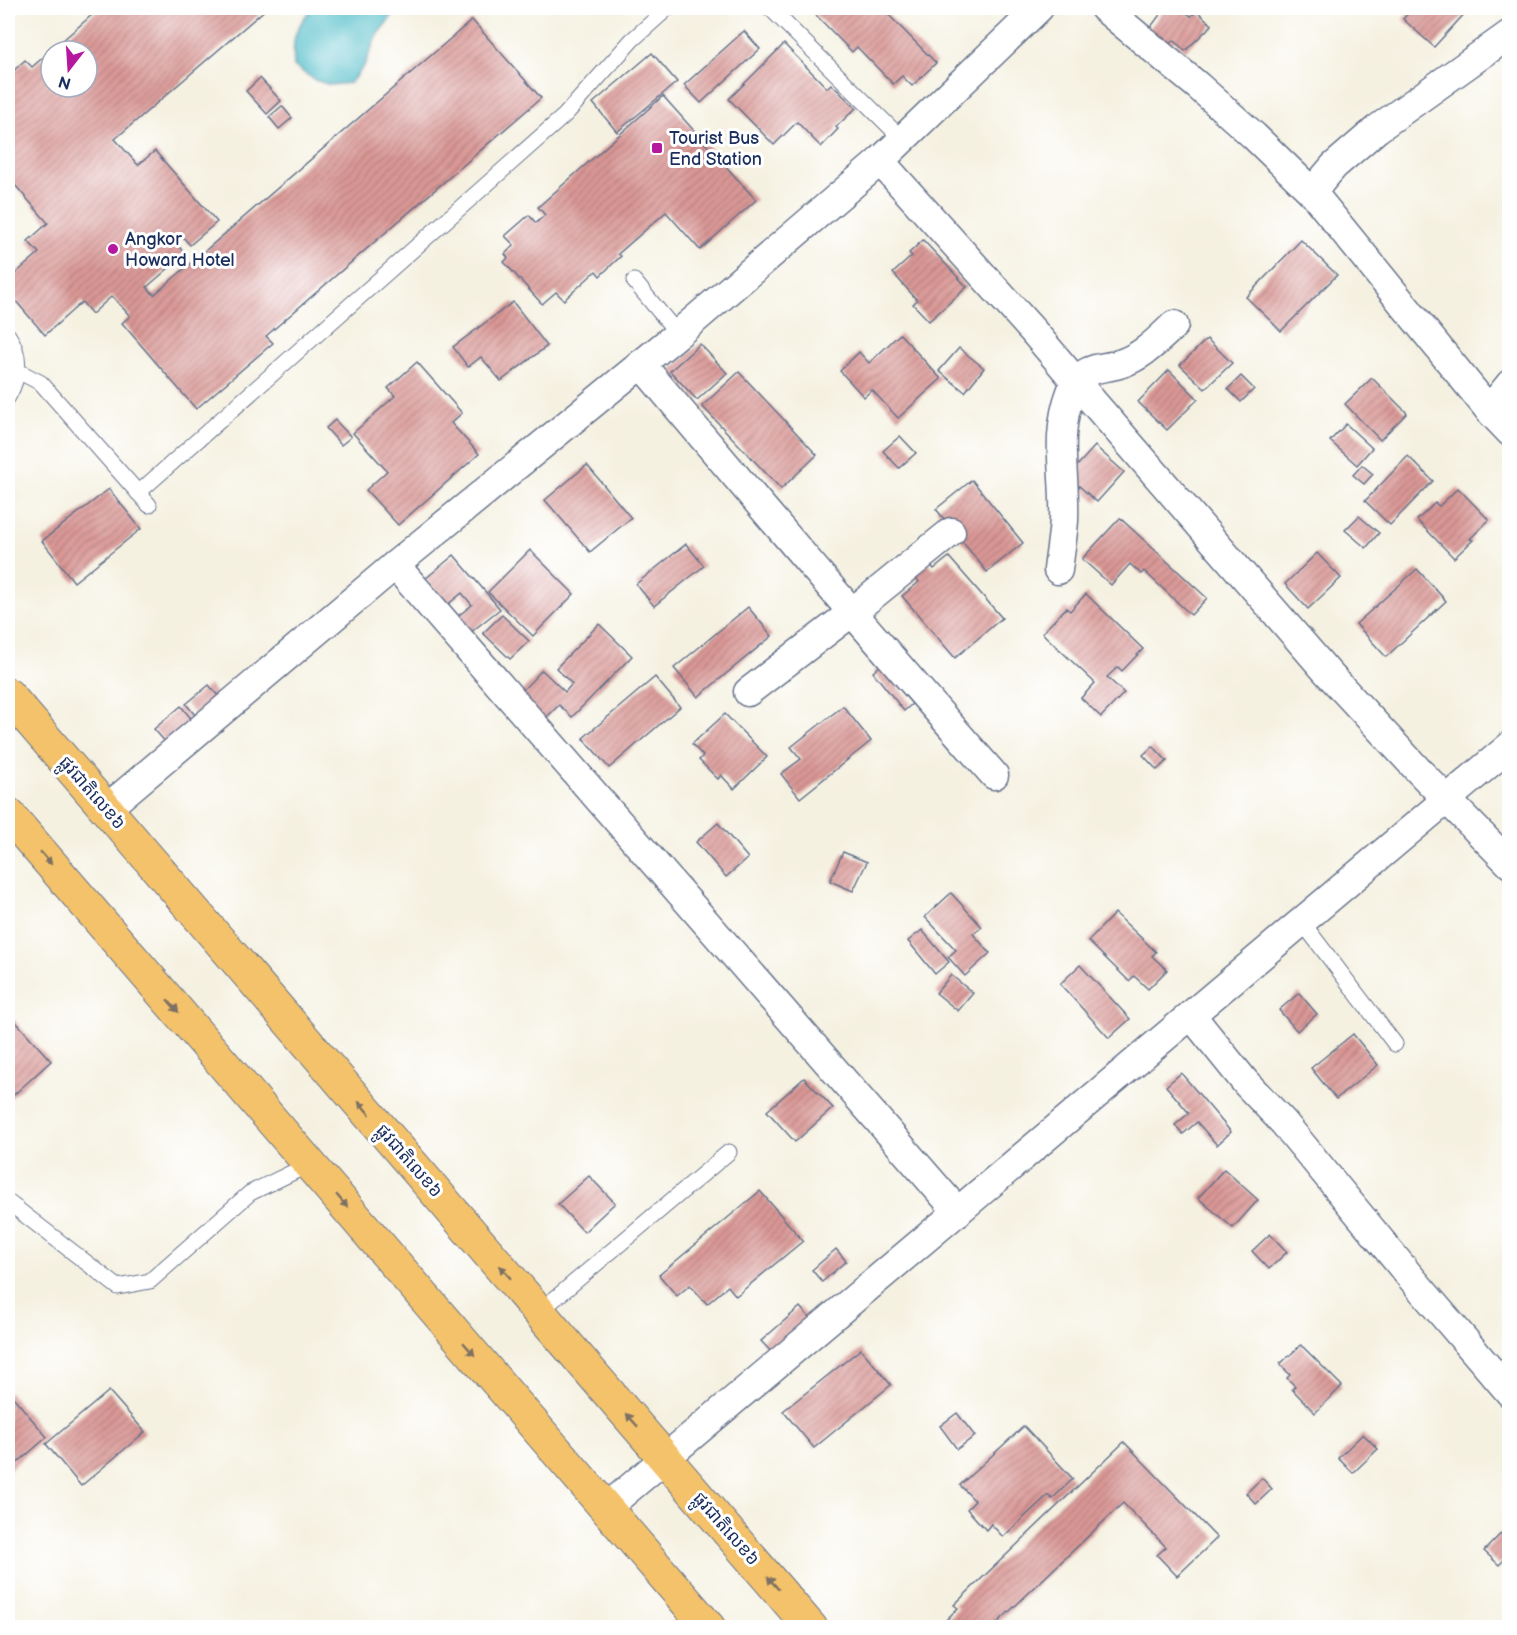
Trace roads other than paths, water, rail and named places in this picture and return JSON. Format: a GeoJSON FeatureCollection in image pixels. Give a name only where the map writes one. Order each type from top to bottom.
{"type":"FeatureCollection","features":[{"type":"Feature","properties":{"kind":"highway","name":"ផ្លូវជាតិលេខ៦"},"geometry":{"type":"LineString","coordinates":[[8,695],[811,1628]]}},
{"type":"Feature","properties":{"kind":"highway"},"geometry":{"type":"LineString","coordinates":[[8,814],[709,1628]]}},
{"type":"Feature","properties":{"kind":"street"},"geometry":{"type":"LineString","coordinates":[[106,809],[395,565],[678,334],[880,161],[1039,8]]}},
{"type":"Feature","properties":{"kind":"street"},"geometry":{"type":"LineString","coordinates":[[1104,8],[1198,86],[1312,192],[1342,232],[1509,432]]}},
{"type":"Feature","properties":{"kind":"street"},"geometry":{"type":"LineString","coordinates":[[1312,192],[1334,166],[1377,129],[1509,34]]}},
{"type":"Feature","properties":{"kind":"street"},"geometry":{"type":"LineString","coordinates":[[880,161],[1033,331],[1327,672],[1509,864]]}},
{"type":"Feature","properties":{"kind":"street"},"geometry":{"type":"LineString","coordinates":[[1058,570],[1064,520],[1062,432],[1068,402],[1076,381],[1096,368],[1116,365],[1135,358],[1148,350],[1174,325]]}},
{"type":"Feature","properties":{"kind":"street"},"geometry":{"type":"LineString","coordinates":[[641,364],[851,613],[994,775]]}},
{"type":"Feature","properties":{"kind":"street"},"geometry":{"type":"LineString","coordinates":[[1490,410],[1509,384]]}},
{"type":"Feature","properties":{"kind":"street"},"geometry":{"type":"LineString","coordinates":[[748,692],[951,532]]}},
{"type":"Feature","properties":{"kind":"street"},"geometry":{"type":"LineString","coordinates":[[395,565],[958,1212]]}},
{"type":"Feature","properties":{"kind":"street"},"geometry":{"type":"LineString","coordinates":[[606,1508],[1509,746]]}},
{"type":"Feature","properties":{"kind":"street"},"geometry":{"type":"LineString","coordinates":[[1191,1015],[1509,1393]]}},
{"type":"Feature","properties":{"kind":"lane"},"geometry":{"type":"LineString","coordinates":[[138,493],[565,114],[632,40],[668,8]]}},
{"type":"Feature","properties":{"kind":"lane"},"geometry":{"type":"LineString","coordinates":[[770,8],[903,140]]}},
{"type":"Feature","properties":{"kind":"lane"},"geometry":{"type":"LineString","coordinates":[[634,280],[678,334]]}},
{"type":"Feature","properties":{"kind":"lane"},"geometry":{"type":"LineString","coordinates":[[8,335],[17,357],[18,371],[15,385],[8,398]]}},
{"type":"Feature","properties":{"kind":"lane"},"geometry":{"type":"LineString","coordinates":[[18,371],[41,383],[149,506]]}},
{"type":"Feature","properties":{"kind":"lane"},"geometry":{"type":"LineString","coordinates":[[1302,922],[1395,1044]]}},
{"type":"Feature","properties":{"kind":"lane"},"geometry":{"type":"LineString","coordinates":[[539,1312],[729,1152]]}},
{"type":"Feature","properties":{"kind":"lane"},"geometry":{"type":"LineString","coordinates":[[8,1202],[118,1287],[150,1281],[250,1193],[310,1164]]}},
{"type":"Feature","properties":{"kind":"water"},"geometry":{"type":"Polygon","coordinates":[[[312,8],[416,8],[393,15],[377,35],[364,66],[350,83],[330,85],[315,80],[294,66],[293,48],[296,34],[301,22],[312,8]]]}},
{"type":"Feature","properties":{"kind":"place","name":"Tourist Bus End Station"},"geometry":{"type":"Point","coordinates":[657,148]}},
{"type":"Feature","properties":{"kind":"place","name":"Angkor Howard Hotel"},"geometry":{"type":"Point","coordinates":[113,249]}}]}
